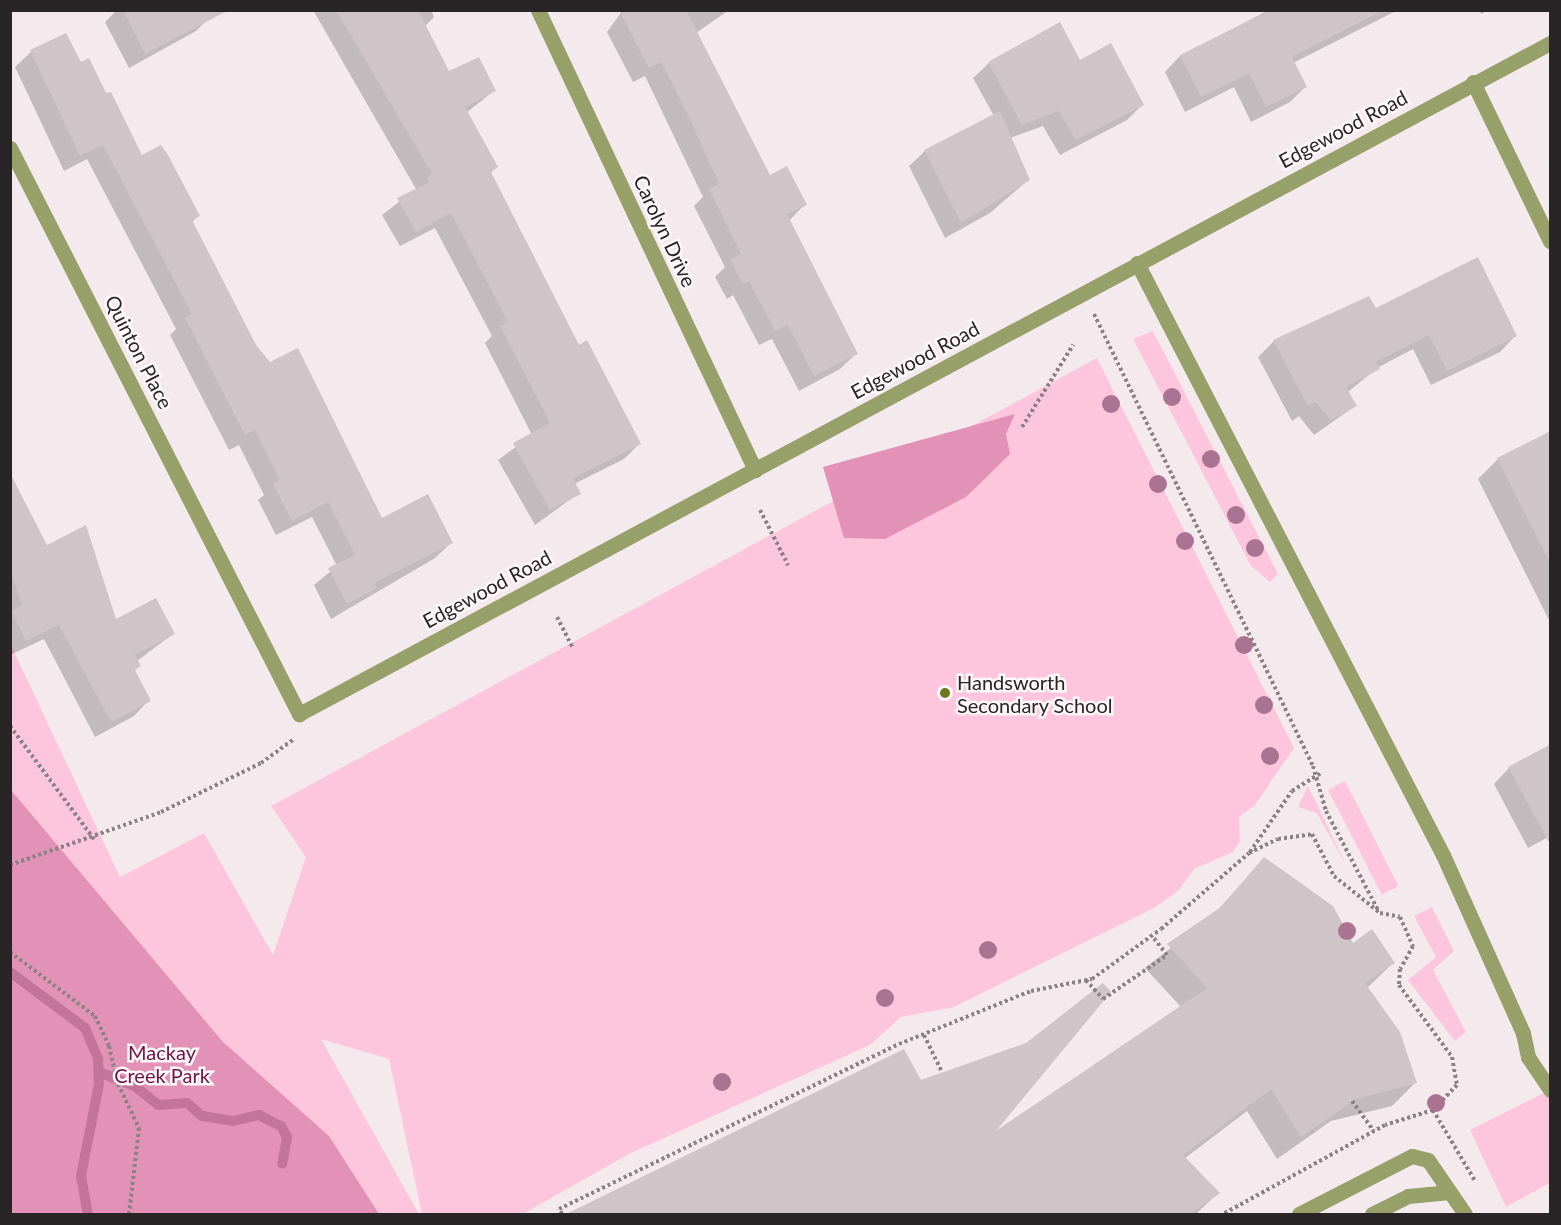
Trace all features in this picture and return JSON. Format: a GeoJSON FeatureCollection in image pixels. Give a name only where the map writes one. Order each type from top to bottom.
{"type":"FeatureCollection","features":[{"type":"Feature","properties":{"kind":"street","name":"Carolyn Drive"},"geometry":{"type":"LineString","coordinates":[[538,10],[754,470]]}},
{"type":"Feature","properties":{"kind":"street","name":"Edgewood Road"},"geometry":{"type":"LineString","coordinates":[[299,714],[1473,82],[1551,43]]}},
{"type":"Feature","properties":{"kind":"street"},"geometry":{"type":"LineString","coordinates":[[1473,82],[1551,241]]}},
{"type":"Feature","properties":{"kind":"street","name":"Quinton Place"},"geometry":{"type":"LineString","coordinates":[[10,148],[299,714]]}},
{"type":"Feature","properties":{"kind":"street"},"geometry":{"type":"LineString","coordinates":[[1137,263],[1443,855],[1523,1033],[1528,1057],[1551,1090]]}},
{"type":"Feature","properties":{"kind":"street"},"geometry":{"type":"LineString","coordinates":[[1299,1215],[1412,1156],[1428,1160],[1464,1215]]}},
{"type":"Feature","properties":{"kind":"street"},"geometry":{"type":"LineString","coordinates":[[1372,1215],[1408,1196],[1450,1192]]}},
{"type":"Feature","properties":{"kind":"path"},"geometry":{"type":"LineString","coordinates":[[1083,293],[1316,776],[1326,811],[1380,913]]}},
{"type":"Feature","properties":{"kind":"path"},"geometry":{"type":"LineString","coordinates":[[1022,427],[1073,345]]}},
{"type":"Feature","properties":{"kind":"path"},"geometry":{"type":"LineString","coordinates":[[760,510],[788,566]]}},
{"type":"Feature","properties":{"kind":"path"},"geometry":{"type":"LineString","coordinates":[[557,617],[573,648]]}},
{"type":"Feature","properties":{"kind":"path"},"geometry":{"type":"LineString","coordinates":[[10,865],[94,839],[280,751],[298,735],[299,714]]}},
{"type":"Feature","properties":{"kind":"path"},"geometry":{"type":"LineString","coordinates":[[10,726],[94,839]]}},
{"type":"Feature","properties":{"kind":"path"},"geometry":{"type":"LineString","coordinates":[[562,1215],[560,1209],[924,1035],[1030,991],[1086,980],[1152,936],[1249,853],[1292,791],[1321,773]]}},
{"type":"Feature","properties":{"kind":"path"},"geometry":{"type":"LineString","coordinates":[[1223,1215],[1374,1131],[1433,1110],[1457,1085],[1458,1069],[1399,986],[1400,969],[1413,946],[1400,917],[1380,913],[1328,869],[1312,834],[1278,839],[1249,853]]}},
{"type":"Feature","properties":{"kind":"path"},"geometry":{"type":"LineString","coordinates":[[1086,980],[1103,999],[1167,955],[1152,936]]}},
{"type":"Feature","properties":{"kind":"path"},"geometry":{"type":"LineString","coordinates":[[10,952],[94,1016],[109,1046],[118,1084],[138,1128],[129,1215]]}},
{"type":"Feature","properties":{"kind":"path"},"geometry":{"type":"LineString","coordinates":[[924,1035],[942,1072]]}},
{"type":"Feature","properties":{"kind":"path"},"geometry":{"type":"LineString","coordinates":[[1352,1101],[1374,1131]]}},
{"type":"Feature","properties":{"kind":"path"},"geometry":{"type":"LineString","coordinates":[[1433,1110],[1477,1185]]}},
{"type":"Feature","properties":{"kind":"green space"},"geometry":{"type":"Polygon","coordinates":[[[1153,331],[1278,574],[1270,582],[1251,566],[1133,339],[1153,331]]]}},
{"type":"Feature","properties":{"kind":"green space"},"geometry":{"type":"Polygon","coordinates":[[[1097,358],[1294,748],[1255,805],[1239,817],[1240,841],[1233,852],[1194,869],[1178,891],[1154,908],[954,1007],[901,1017],[870,1045],[629,1154],[523,1214],[422,1214],[389,1059],[321,1039],[419,1214],[11,1214],[10,643],[120,877],[204,833],[273,955],[306,857],[271,806],[1097,358]]]}},
{"type":"Feature","properties":{"kind":"green space"},"geometry":{"type":"Polygon","coordinates":[[[1015,414],[1006,434],[1010,454],[966,497],[885,539],[844,538],[823,467],[1015,414]]]}},
{"type":"Feature","properties":{"kind":"green space"},"geometry":{"type":"Polygon","coordinates":[[[1345,781],[1399,886],[1382,895],[1328,790],[1345,781]]]}},
{"type":"Feature","properties":{"kind":"green space"},"geometry":{"type":"Polygon","coordinates":[[[1308,786],[1346,865],[1317,813],[1298,807],[1308,786]]]}},
{"type":"Feature","properties":{"kind":"green space","name":"Mackay Creek Park"},"geometry":{"type":"Polygon","coordinates":[[[11,790],[223,1042],[329,1136],[379,1214],[11,1214],[11,790]]]}},
{"type":"Feature","properties":{"kind":"green space"},"geometry":{"type":"Polygon","coordinates":[[[1432,907],[1454,951],[1433,970],[1466,1032],[1455,1041],[1408,980],[1436,957],[1414,916],[1432,907]]]}},
{"type":"Feature","properties":{"kind":"green space"},"geometry":{"type":"Polygon","coordinates":[[[1550,1090],[1550,1183],[1506,1207],[1470,1130],[1550,1090]]]}},
{"type":"Feature","properties":{"kind":"building"},"geometry":{"type":"Polygon","coordinates":[[[123,10],[229,10],[145,54],[123,10]]]}},
{"type":"Feature","properties":{"kind":"building"},"geometry":{"type":"Polygon","coordinates":[[[336,10],[418,10],[449,71],[479,57],[496,91],[465,107],[498,167],[491,172],[579,345],[587,340],[641,444],[573,478],[581,494],[550,510],[513,443],[550,423],[500,326],[508,322],[451,213],[416,232],[397,198],[430,182],[427,177],[432,174],[336,10]]]}},
{"type":"Feature","properties":{"kind":"building"},"geometry":{"type":"Polygon","coordinates":[[[619,10],[686,10],[770,175],[787,166],[807,205],[787,214],[858,354],[814,376],[788,325],[775,331],[749,281],[743,284],[730,260],[741,254],[709,189],[719,184],[691,121],[661,62],[649,68],[619,10]]]}},
{"type":"Feature","properties":{"kind":"building"},"geometry":{"type":"Polygon","coordinates":[[[1271,10],[1384,10],[1292,57],[1307,87],[1266,107],[1249,73],[1201,97],[1180,55],[1271,10]]]}},
{"type":"Feature","properties":{"kind":"building"},"geometry":{"type":"Polygon","coordinates":[[[1060,22],[1080,60],[1111,43],[1144,105],[1076,140],[1059,111],[1022,125],[988,62],[1060,22]]]}},
{"type":"Feature","properties":{"kind":"building"},"geometry":{"type":"Polygon","coordinates":[[[66,33],[81,62],[89,58],[106,93],[111,92],[142,155],[161,145],[168,155],[200,216],[192,220],[256,345],[270,362],[298,348],[382,518],[428,494],[453,543],[374,583],[377,588],[347,604],[328,568],[355,555],[328,502],[292,521],[273,484],[280,480],[255,430],[245,435],[185,318],[192,314],[103,145],[80,156],[30,50],[66,33]]]}},
{"type":"Feature","properties":{"kind":"building"},"geometry":{"type":"Polygon","coordinates":[[[1000,111],[1030,180],[961,223],[924,150],[1000,111]]]}},
{"type":"Feature","properties":{"kind":"building"},"geometry":{"type":"Polygon","coordinates":[[[1478,257],[1517,336],[1447,371],[1429,335],[1376,362],[1380,369],[1346,387],[1357,406],[1331,420],[1315,402],[1308,406],[1273,340],[1369,296],[1376,308],[1478,257]]]}},
{"type":"Feature","properties":{"kind":"building"},"geometry":{"type":"Polygon","coordinates":[[[1551,431],[1551,565],[1497,458],[1551,431]]]}},
{"type":"Feature","properties":{"kind":"building"},"geometry":{"type":"Polygon","coordinates":[[[10,473],[47,545],[86,525],[116,619],[156,598],[175,634],[135,655],[141,666],[135,670],[151,701],[111,722],[59,625],[26,641],[11,611],[22,605],[10,570],[10,473]]]}},
{"type":"Feature","properties":{"kind":"building"},"geometry":{"type":"Polygon","coordinates":[[[1551,744],[1551,846],[1508,767],[1551,744]]]}},
{"type":"Feature","properties":{"kind":"building"},"geometry":{"type":"Polygon","coordinates":[[[1264,857],[1333,906],[1353,943],[1372,929],[1395,963],[1365,983],[1400,1032],[1417,1083],[1356,1099],[1301,1137],[1271,1089],[1183,1155],[1220,1193],[1189,1215],[564,1215],[904,1049],[921,1080],[1026,1043],[1103,983],[1111,992],[996,1131],[1207,988],[1167,944],[1221,907],[1264,857]]]}},
{"type":"Feature","properties":{"kind":"waterway"},"geometry":{"type":"LineString","coordinates":[[10,972],[85,1028],[98,1059],[99,1084],[81,1176],[88,1214]]}},
{"type":"Feature","properties":{"kind":"waterway"},"geometry":{"type":"LineString","coordinates":[[99,1072],[136,1087],[158,1105],[187,1103],[202,1116],[233,1121],[259,1115],[281,1126],[287,1137],[282,1164]]}},
{"type":"Feature","properties":{"kind":"place","name":"Handsworth Secondary School"},"geometry":{"type":"Point","coordinates":[945,693]}}]}
